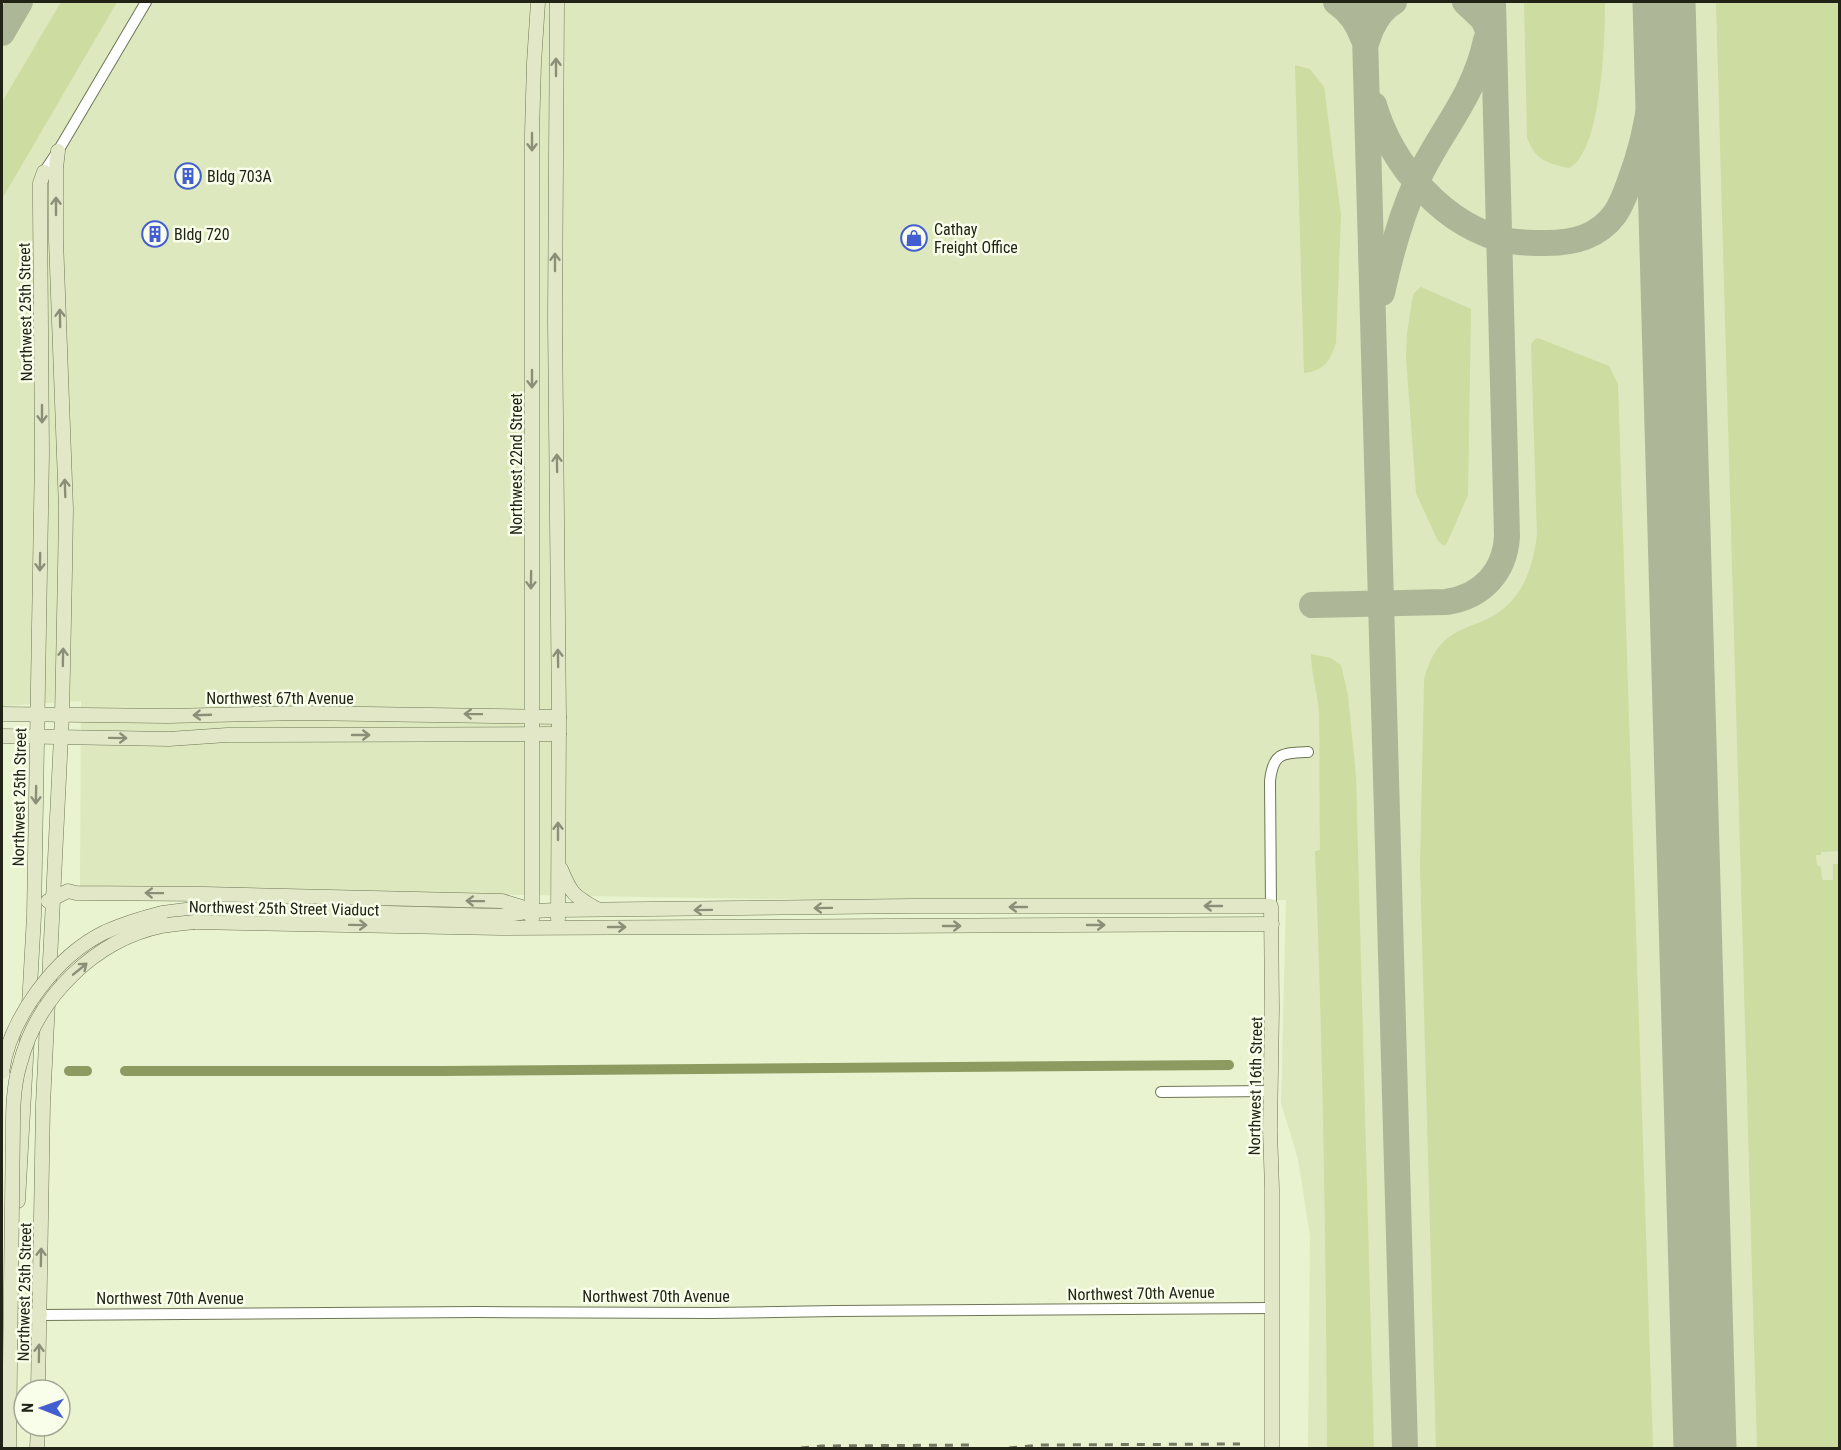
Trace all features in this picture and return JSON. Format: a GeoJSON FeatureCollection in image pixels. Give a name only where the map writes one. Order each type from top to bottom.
{"type":"FeatureCollection","features":[{"type":"Feature","properties":{"kind":"street","name":"Northwest 25th Street"},"geometry":{"type":"LineString","coordinates":[[8,1449],[11,1316],[34,916],[42,454],[40,183],[44,172],[146,2]]}},
{"type":"Feature","properties":{"kind":"street","name":"Northwest 22nd Street"},"geometry":{"type":"LineString","coordinates":[[531,927],[532,133],[538,2]]}},
{"type":"Feature","properties":{"kind":"street"},"geometry":{"type":"LineString","coordinates":[[557,2],[555,320],[559,717],[558,927]]}},
{"type":"Feature","properties":{"kind":"street","name":"Northwest 25th Street"},"geometry":{"type":"LineString","coordinates":[[38,1378],[43,1104],[62,716],[66,509],[60,289],[56,240],[58,151]]}},
{"type":"Feature","properties":{"kind":"street","name":"Northwest 67th Avenue"},"geometry":{"type":"LineString","coordinates":[[2,714],[62,716],[303,713],[559,717]]}},
{"type":"Feature","properties":{"kind":"street"},"geometry":{"type":"LineString","coordinates":[[2,736],[168,739],[227,735],[559,734]]}},
{"type":"Feature","properties":{"kind":"street","name":"Northwest 16th Street"},"geometry":{"type":"LineString","coordinates":[[1272,1449],[1270,781],[1272,766],[1279,756],[1308,752]]}},
{"type":"Feature","properties":{"kind":"street"},"geometry":{"type":"LineString","coordinates":[[558,861],[572,894],[599,910]]}},
{"type":"Feature","properties":{"kind":"street"},"geometry":{"type":"LineString","coordinates":[[55,875],[68,891],[76,893],[502,901],[532,910],[912,906],[1271,906]]}},
{"type":"Feature","properties":{"kind":"street"},"geometry":{"type":"LineString","coordinates":[[34,916],[42,906],[68,891]]}},
{"type":"Feature","properties":{"kind":"street","name":"Northwest 25th Street Viaduct"},"geometry":{"type":"LineString","coordinates":[[2,1072],[9,1043],[22,1015],[57,969],[77,950],[104,933],[134,920],[162,913],[202,908],[501,916],[532,910]]}},
{"type":"Feature","properties":{"kind":"street","name":"Northwest 25th Street Viaduct"},"geometry":{"type":"LineString","coordinates":[[8,1449],[14,1090],[20,1062],[33,1026],[56,992],[74,973],[101,952],[131,937],[161,926],[194,922],[531,927]]}},
{"type":"Feature","properties":{"kind":"street"},"geometry":{"type":"LineString","coordinates":[[531,927],[1272,924]]}},
{"type":"Feature","properties":{"kind":"street"},"geometry":{"type":"LineString","coordinates":[[28,1042],[45,1042]]}},
{"type":"Feature","properties":{"kind":"street"},"geometry":{"type":"LineString","coordinates":[[1161,1092],[1270,1091]]}},
{"type":"Feature","properties":{"kind":"street","name":"Northwest 70th Avenue"},"geometry":{"type":"LineString","coordinates":[[40,1316],[1272,1308]]}},
{"type":"Feature","properties":{"kind":"street"},"geometry":{"type":"LineString","coordinates":[[11,1316],[40,1316]]}},
{"type":"Feature","properties":{"kind":"shaded area"},"geometry":{"type":"Polygon","coordinates":[[[2,2],[1839,2],[1839,1448],[1308,1448],[1310,1236],[1298,1159],[1281,1103],[1286,900],[1143,905],[80,888],[81,701],[2,706],[2,2]]]}},
{"type":"Feature","properties":{"kind":"shaded area"},"geometry":{"type":"Polygon","coordinates":[[[61,2],[117,2],[2,199],[2,102],[61,2]]]}},
{"type":"Feature","properties":{"kind":"shaded area"},"geometry":{"type":"Polygon","coordinates":[[[1524,2],[1605,2],[1602,65],[1595,117],[1589,140],[1580,157],[1569,168],[1554,165],[1542,159],[1533,151],[1527,137],[1524,2]]]}},
{"type":"Feature","properties":{"kind":"shaded area"},"geometry":{"type":"Polygon","coordinates":[[[1716,2],[1839,2],[1840,851],[1821,852],[1821,855],[1816,855],[1823,880],[1833,880],[1833,864],[1840,864],[1839,1448],[1757,1448],[1716,2]]]}},
{"type":"Feature","properties":{"kind":"shaded area"},"geometry":{"type":"Polygon","coordinates":[[[1295,65],[1310,69],[1324,87],[1341,215],[1336,343],[1322,367],[1304,373],[1295,65]]]}},
{"type":"Feature","properties":{"kind":"shaded area"},"geometry":{"type":"Polygon","coordinates":[[[1421,287],[1471,309],[1468,495],[1444,546],[1438,541],[1416,493],[1406,357],[1412,300],[1414,293],[1421,287]]]}},
{"type":"Feature","properties":{"kind":"shaded area"},"geometry":{"type":"Polygon","coordinates":[[[1538,338],[1609,366],[1618,384],[1653,1448],[1436,1448],[1420,866],[1424,681],[1431,659],[1444,641],[1503,609],[1523,585],[1531,566],[1537,535],[1531,344],[1538,338]]]}},
{"type":"Feature","properties":{"kind":"shaded area"},"geometry":{"type":"Polygon","coordinates":[[[1311,654],[1331,658],[1341,665],[1348,695],[1356,776],[1374,1448],[1327,1448],[1324,1150],[1315,851],[1320,850],[1319,714],[1311,654]]]}},
{"type":"Feature","properties":{"kind":"waterway"},"geometry":{"type":"LineString","coordinates":[[125,1071],[1229,1065]]}},
{"type":"Feature","properties":{"kind":"waterway"},"geometry":{"type":"LineString","coordinates":[[69,1071],[87,1071]]}},
{"type":"Feature","properties":{"kind":"taxiway"},"geometry":{"type":"LineString","coordinates":[[2,33],[20,2]]}},
{"type":"Feature","properties":{"kind":"taxiway"},"geometry":{"type":"LineString","coordinates":[[1336,2],[1352,18],[1363,38]]}},
{"type":"Feature","properties":{"kind":"taxiway"},"geometry":{"type":"LineString","coordinates":[[1364,2],[1405,1448]]}},
{"type":"Feature","properties":{"kind":"taxiway"},"geometry":{"type":"LineString","coordinates":[[1367,41],[1377,19],[1384,9],[1394,2]]}},
{"type":"Feature","properties":{"kind":"taxiway"},"geometry":{"type":"LineString","coordinates":[[1465,2],[1483,19],[1492,40]]}},
{"type":"Feature","properties":{"kind":"taxiway"},"geometry":{"type":"LineString","coordinates":[[1312,605],[1446,602],[1459,599],[1470,595],[1489,581],[1502,561],[1507,536],[1493,2]]}},
{"type":"Feature","properties":{"kind":"taxiway"},"geometry":{"type":"LineString","coordinates":[[1374,105],[1382,128],[1408,171],[1424,191],[1464,223],[1486,234],[1514,242],[1556,243],[1585,237],[1601,228],[1615,214],[1624,198],[1637,159],[1652,93],[1658,2]]}},
{"type":"Feature","properties":{"kind":"taxiway"},"geometry":{"type":"LineString","coordinates":[[1382,293],[1396,237],[1410,196],[1425,165],[1465,97],[1486,40]]}},
{"type":"Feature","properties":{"kind":"runway"},"geometry":{"type":"LineString","coordinates":[[1664,2],[1705,1448]]}},
{"type":"Feature","properties":{"kind":"railway"},"geometry":{"type":"LineString","coordinates":[[1009,1448],[1040,1445],[1240,1444]]}},
{"type":"Feature","properties":{"kind":"railway"},"geometry":{"type":"LineString","coordinates":[[801,1448],[973,1445]]}},
{"type":"Feature","properties":{"kind":"place","name":"Bldg 703A"},"geometry":{"type":"Point","coordinates":[188,176]}},
{"type":"Feature","properties":{"kind":"place","name":"Bldg 720"},"geometry":{"type":"Point","coordinates":[155,234]}},
{"type":"Feature","properties":{"kind":"place","name":"Cathay Freight Office"},"geometry":{"type":"Point","coordinates":[914,238]}}]}
